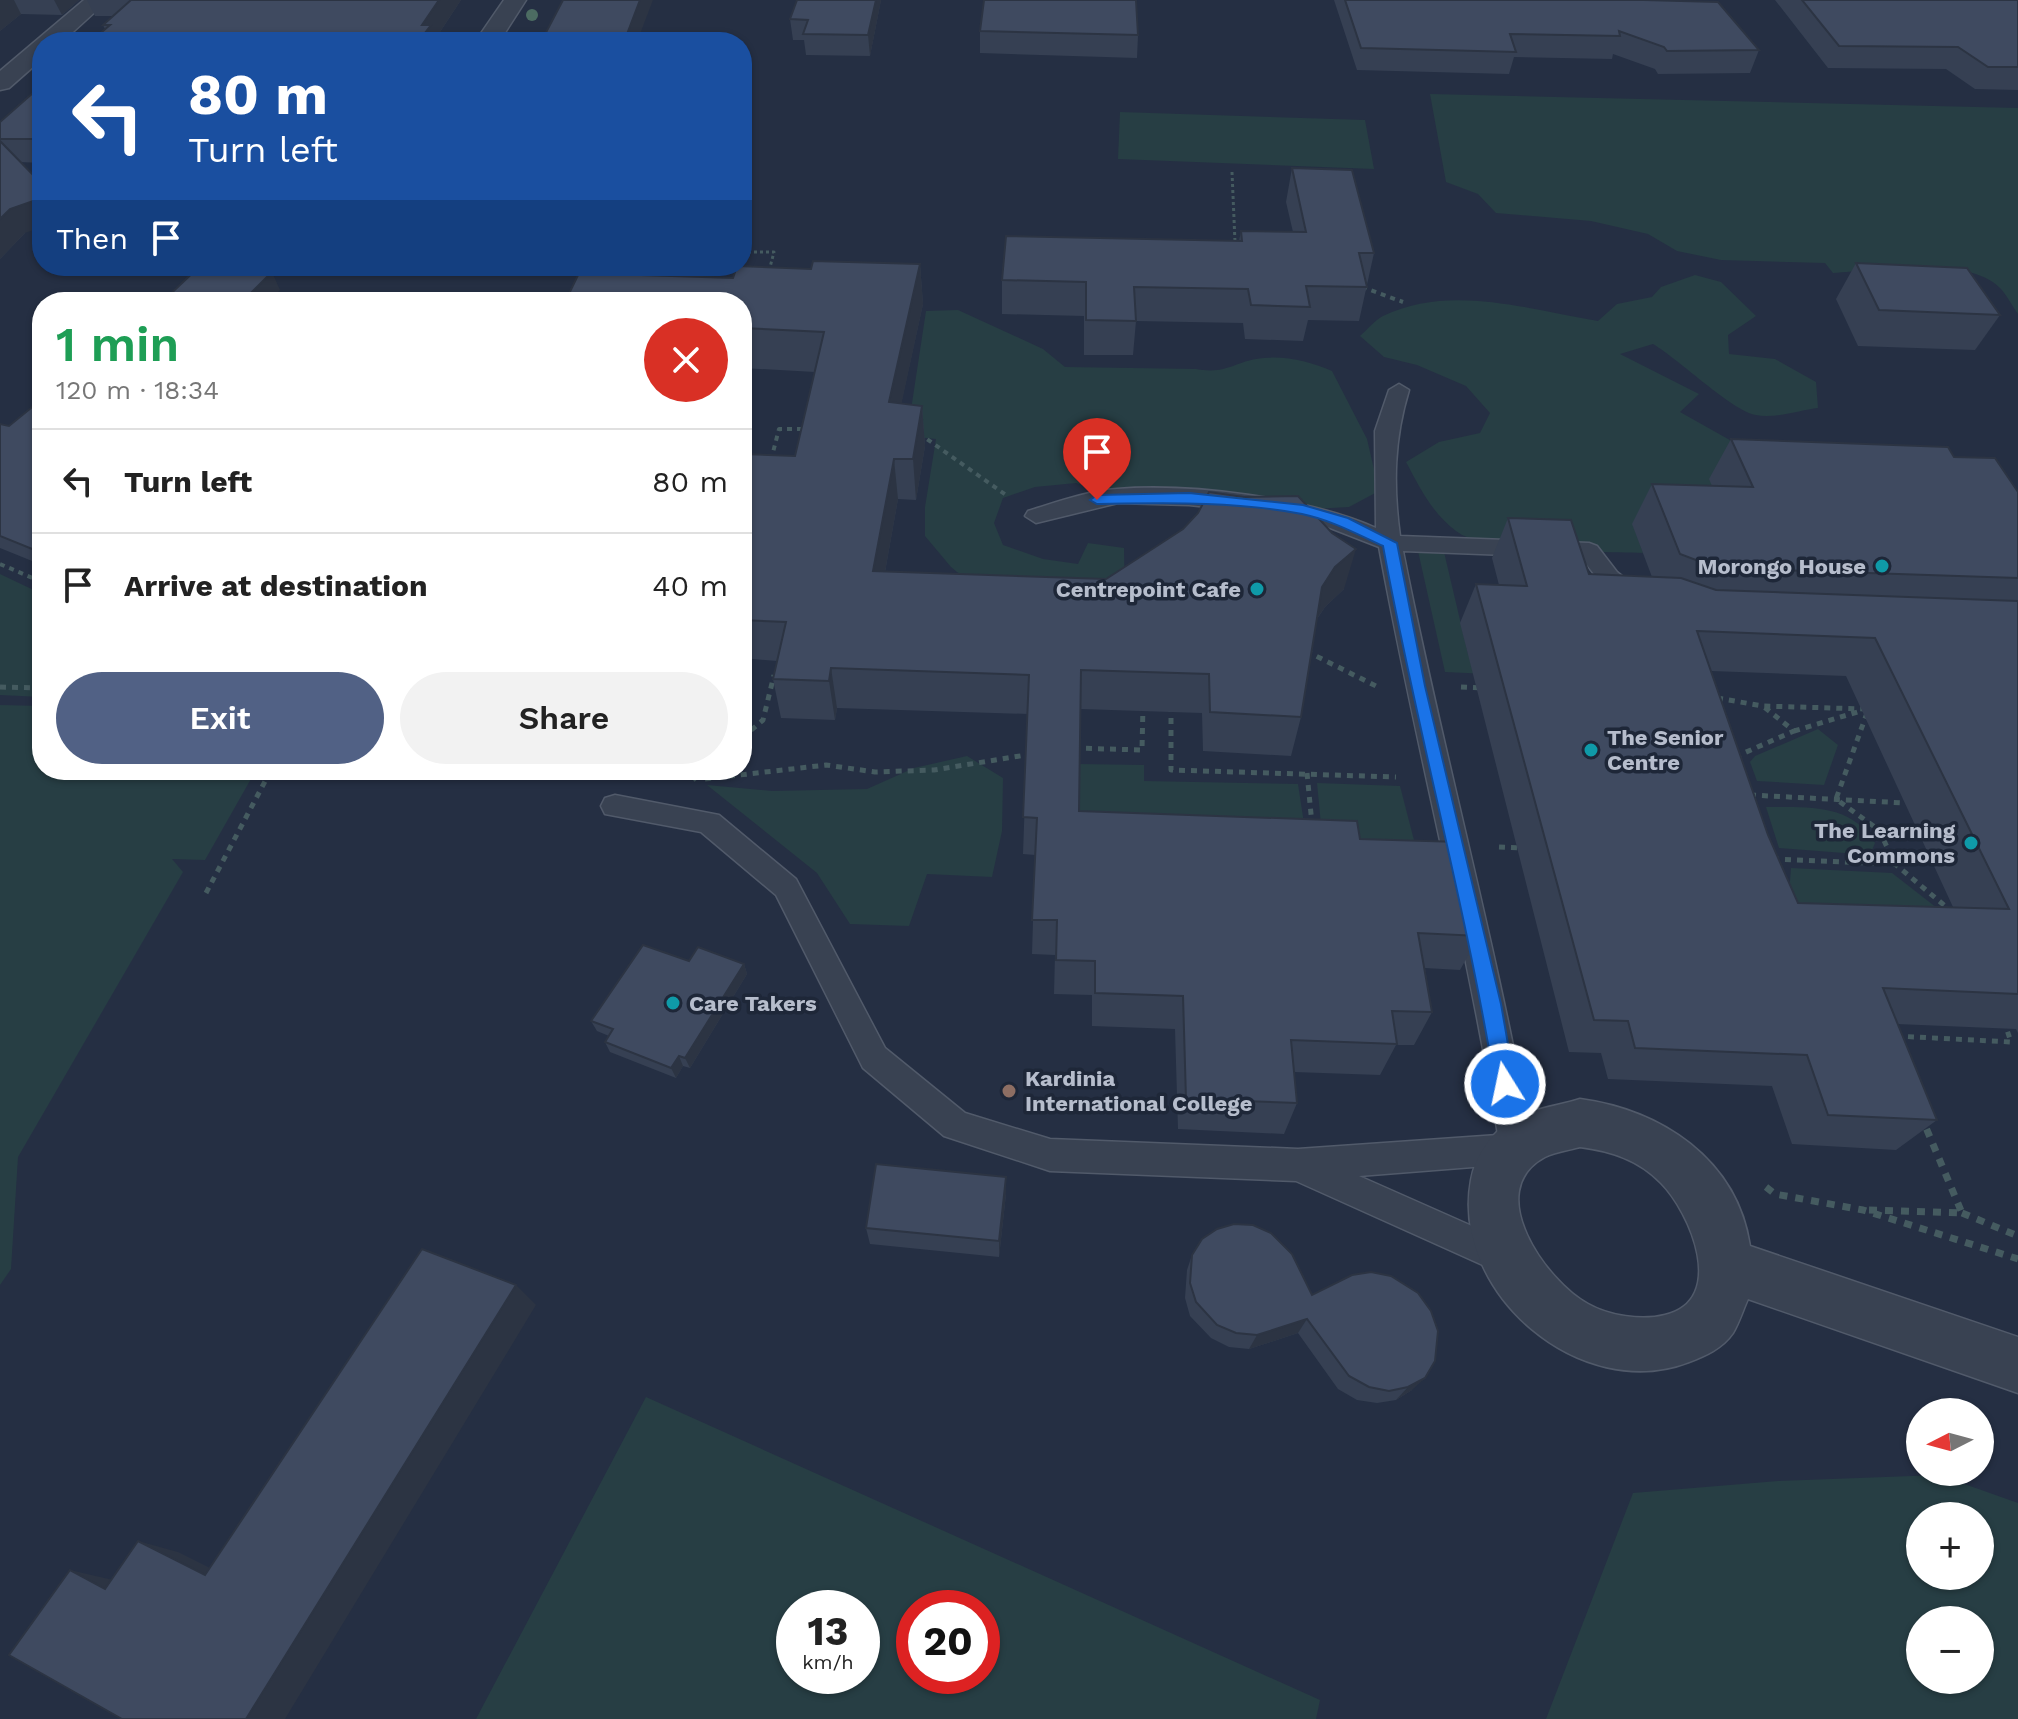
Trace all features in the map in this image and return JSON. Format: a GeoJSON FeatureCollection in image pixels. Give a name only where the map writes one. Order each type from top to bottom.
{"type":"FeatureCollection","features":[{"type":"Feature","properties":{"kind":"street"},"geometry":{"type":"LineString","coordinates":[[60,32],[97,0]]}},
{"type":"Feature","properties":{"kind":"street"},"geometry":{"type":"LineString","coordinates":[[494,32],[515,0]]}},
{"type":"Feature","properties":{"kind":"street"},"geometry":{"type":"LineString","coordinates":[[6,94],[32,60]]}},
{"type":"Feature","properties":{"kind":"street"},"geometry":{"type":"LineString","coordinates":[[1580,1123],[1619,1130],[1658,1148],[1681,1167],[1715,1212],[1724,1239],[1727,1265],[1725,1289],[1714,1311],[1699,1329],[1677,1341],[1623,1346],[1566,1324],[1541,1305],[1520,1283],[1505,1258],[1495,1227],[1492,1198],[1501,1164],[1514,1147],[1534,1132],[1580,1123]]}},
{"type":"Feature","properties":{"kind":"street"},"geometry":{"type":"LineString","coordinates":[[1727,1265],[2018,1365]]}},
{"type":"Feature","properties":{"kind":"lane"},"geometry":{"type":"LineString","coordinates":[[615,806],[709,823],[786,887],[874,1058],[955,1125],[1050,1155],[1298,1165],[1514,1147],[1492,1004],[1417,686],[1390,543],[1384,476],[1386,431],[1399,390]]}},
{"type":"Feature","properties":{"kind":"lane"},"geometry":{"type":"LineString","coordinates":[[1036,516],[1077,503],[1118,496],[1189,498],[1303,510],[1343,522],[1390,543],[1589,551],[1609,578],[1649,606],[1664,610]]}},
{"type":"Feature","properties":{"kind":"lane"},"geometry":{"type":"LineString","coordinates":[[1298,1165],[1505,1258]]}},
{"type":"Feature","properties":{"kind":"path"},"geometry":{"type":"LineString","coordinates":[[1232,172],[1235,242],[1249,247]]}},
{"type":"Feature","properties":{"kind":"path"},"geometry":{"type":"LineString","coordinates":[[752,252],[774,252],[768,275]]}},
{"type":"Feature","properties":{"kind":"path"},"geometry":{"type":"LineString","coordinates":[[1361,287],[1403,302]]}},
{"type":"Feature","properties":{"kind":"path"},"geometry":{"type":"LineString","coordinates":[[767,474],[779,429],[813,430]]}},
{"type":"Feature","properties":{"kind":"path"},"geometry":{"type":"LineString","coordinates":[[910,436],[924,437],[1036,516]]}},
{"type":"Feature","properties":{"kind":"path"},"geometry":{"type":"LineString","coordinates":[[0,564],[32,578]]}},
{"type":"Feature","properties":{"kind":"path"},"geometry":{"type":"LineString","coordinates":[[1291,649],[1331,662],[1375,686],[1417,686]]}},
{"type":"Feature","properties":{"kind":"path"},"geometry":{"type":"LineString","coordinates":[[752,729],[763,720],[775,674]]}},
{"type":"Feature","properties":{"kind":"path"},"geometry":{"type":"LineString","coordinates":[[0,687],[32,688]]}},
{"type":"Feature","properties":{"kind":"path"},"geometry":{"type":"LineString","coordinates":[[1458,702],[1455,687],[1487,688]]}},
{"type":"Feature","properties":{"kind":"path"},"geometry":{"type":"LineString","coordinates":[[1068,749],[1142,750],[1143,689]]}},
{"type":"Feature","properties":{"kind":"path"},"geometry":{"type":"LineString","coordinates":[[1171,691],[1171,770],[1392,775],[1490,847],[1536,849]]}},
{"type":"Feature","properties":{"kind":"path"},"geometry":{"type":"LineString","coordinates":[[1710,698],[1763,706],[1869,709]]}},
{"type":"Feature","properties":{"kind":"path"},"geometry":{"type":"LineString","coordinates":[[1763,706],[1794,731]]}},
{"type":"Feature","properties":{"kind":"path"},"geometry":{"type":"LineString","coordinates":[[1724,762],[1794,731],[1869,709]]}},
{"type":"Feature","properties":{"kind":"path"},"geometry":{"type":"LineString","coordinates":[[1836,799],[1869,709]]}},
{"type":"Feature","properties":{"kind":"path"},"geometry":{"type":"LineString","coordinates":[[752,771],[826,765],[875,772],[934,770],[1038,753]]}},
{"type":"Feature","properties":{"kind":"path"},"geometry":{"type":"LineString","coordinates":[[1307,773],[1313,829]]}},
{"type":"Feature","properties":{"kind":"path"},"geometry":{"type":"LineString","coordinates":[[206,893],[266,780]]}},
{"type":"Feature","properties":{"kind":"path"},"geometry":{"type":"LineString","coordinates":[[687,785],[702,780]]}},
{"type":"Feature","properties":{"kind":"path"},"geometry":{"type":"LineString","coordinates":[[1748,795],[1905,803]]}},
{"type":"Feature","properties":{"kind":"path"},"geometry":{"type":"LineString","coordinates":[[1836,799],[1879,830],[1895,864],[1954,914]]}},
{"type":"Feature","properties":{"kind":"path"},"geometry":{"type":"LineString","coordinates":[[1765,859],[1895,864]]}},
{"type":"Feature","properties":{"kind":"path"},"geometry":{"type":"LineString","coordinates":[[1886,1036],[2011,1042],[2003,1017]]}},
{"type":"Feature","properties":{"kind":"path"},"geometry":{"type":"LineString","coordinates":[[1919,1111],[1962,1213]]}},
{"type":"Feature","properties":{"kind":"path"},"geometry":{"type":"LineString","coordinates":[[1764,1185],[1775,1194],[1863,1210],[2018,1259]]}},
{"type":"Feature","properties":{"kind":"path"},"geometry":{"type":"LineString","coordinates":[[1863,1210],[1962,1213],[2018,1236]]}},
{"type":"Feature","properties":{"kind":"green space"},"geometry":{"type":"Polygon","coordinates":[[[1430,94],[2018,108],[2018,314],[2000,288],[1966,271],[1921,267],[1833,273],[1825,263],[1721,260],[1677,251],[1648,234],[1591,221],[1496,213],[1478,194],[1446,182],[1430,94]]]}},
{"type":"Feature","properties":{"kind":"green space"},"geometry":{"type":"Polygon","coordinates":[[[1120,112],[1365,120],[1374,169],[1118,159],[1120,112]]]}},
{"type":"Feature","properties":{"kind":"green space"},"geometry":{"type":"Polygon","coordinates":[[[1695,275],[1721,282],[1756,316],[1728,335],[1729,354],[1775,359],[1816,382],[1818,408],[1779,415],[1756,415],[1720,395],[1653,344],[1620,354],[1699,394],[1680,412],[1744,448],[1730,527],[1633,525],[1643,553],[1573,552],[1493,545],[1456,531],[1440,516],[1427,500],[1406,462],[1439,442],[1480,433],[1490,413],[1466,386],[1417,365],[1384,357],[1360,336],[1371,325],[1383,316],[1409,306],[1463,300],[1518,306],[1598,321],[1617,304],[1652,297],[1661,287],[1695,275]]]}},
{"type":"Feature","properties":{"kind":"green space"},"geometry":{"type":"Polygon","coordinates":[[[958,310],[1043,349],[1065,367],[1216,370],[1254,359],[1282,358],[1332,371],[1367,439],[1379,491],[1349,507],[1295,510],[1118,496],[1076,483],[1035,487],[1003,498],[994,523],[1003,545],[1043,559],[1078,564],[1088,543],[1124,548],[1125,619],[999,607],[951,567],[925,536],[925,507],[936,439],[907,436],[926,311],[958,310]]]}},
{"type":"Feature","properties":{"kind":"green space"},"geometry":{"type":"Polygon","coordinates":[[[1418,551],[1444,552],[1468,654],[1698,662],[1706,684],[1445,672],[1418,551]]]}},
{"type":"Feature","properties":{"kind":"green space"},"geometry":{"type":"Polygon","coordinates":[[[0,574],[32,589],[32,697],[0,695],[0,574]]]}},
{"type":"Feature","properties":{"kind":"green space"},"geometry":{"type":"Polygon","coordinates":[[[0,705],[32,706],[32,780],[250,780],[205,860],[172,859],[183,872],[18,1157],[11,1269],[0,1285],[0,705]]]}},
{"type":"Feature","properties":{"kind":"green space"},"geometry":{"type":"Polygon","coordinates":[[[1818,729],[1838,745],[1824,785],[1757,781],[1750,762],[1755,756],[1818,729]]]}},
{"type":"Feature","properties":{"kind":"green space"},"geometry":{"type":"Polygon","coordinates":[[[967,756],[1003,778],[1002,831],[992,877],[927,874],[909,926],[850,924],[817,873],[707,785],[772,791],[867,789],[914,768],[967,756]]]}},
{"type":"Feature","properties":{"kind":"green space"},"geometry":{"type":"Polygon","coordinates":[[[1078,764],[1144,765],[1144,781],[1298,784],[1309,856],[1076,848],[1078,764]]]}},
{"type":"Feature","properties":{"kind":"green space"},"geometry":{"type":"Polygon","coordinates":[[[1317,783],[1400,786],[1424,879],[1324,856],[1317,783]]]}},
{"type":"Feature","properties":{"kind":"green space"},"geometry":{"type":"Polygon","coordinates":[[[1766,807],[1813,808],[1841,814],[1854,820],[1875,843],[1870,855],[1779,848],[1766,807]]]}},
{"type":"Feature","properties":{"kind":"green space"},"geometry":{"type":"Polygon","coordinates":[[[1791,868],[1892,873],[1946,915],[1788,908],[1791,868]]]}},
{"type":"Feature","properties":{"kind":"green space"},"geometry":{"type":"Polygon","coordinates":[[[646,1397],[1320,1700],[1316,1719],[476,1719],[646,1397]]]}},
{"type":"Feature","properties":{"kind":"green space"},"geometry":{"type":"Polygon","coordinates":[[[1906,1476],[1906,1486],[1970,1486],[2018,1503],[2018,1719],[1546,1719],[1633,1493],[1778,1481],[1906,1476]]]}},
{"type":"Feature","properties":{"kind":"building"},"geometry":{"type":"Polygon","coordinates":[[[131,0],[439,0],[422,25],[431,25],[426,32],[102,32],[110,25],[103,25],[131,0]]]}},
{"type":"Feature","properties":{"kind":"building"},"geometry":{"type":"Polygon","coordinates":[[[563,0],[640,0],[628,32],[546,32],[563,0]]]}},
{"type":"Feature","properties":{"kind":"building"},"geometry":{"type":"Polygon","coordinates":[[[797,0],[876,0],[868,35],[803,34],[808,20],[790,19],[797,0]]]}},
{"type":"Feature","properties":{"kind":"building"},"geometry":{"type":"Polygon","coordinates":[[[984,0],[1136,0],[1138,35],[980,31],[984,0]]]}},
{"type":"Feature","properties":{"kind":"building"},"geometry":{"type":"Polygon","coordinates":[[[1345,0],[1718,2],[1759,50],[1667,51],[1664,47],[1619,31],[1620,36],[1510,34],[1516,52],[1361,48],[1345,0]]]}},
{"type":"Feature","properties":{"kind":"building"},"geometry":{"type":"Polygon","coordinates":[[[1802,0],[2018,0],[2018,67],[1988,67],[1958,47],[1839,46],[1802,0]]]}},
{"type":"Feature","properties":{"kind":"building"},"geometry":{"type":"Polygon","coordinates":[[[32,94],[32,139],[0,139],[0,122],[32,94]]]}},
{"type":"Feature","properties":{"kind":"building"},"geometry":{"type":"Polygon","coordinates":[[[0,141],[32,174],[32,201],[10,209],[0,219],[0,141]]]}},
{"type":"Feature","properties":{"kind":"building"},"geometry":{"type":"Polygon","coordinates":[[[1292,168],[1352,170],[1374,253],[1359,253],[1367,287],[1306,286],[1310,307],[1251,305],[1248,289],[1134,287],[1136,321],[1086,320],[1086,282],[1002,280],[1006,236],[1242,241],[1241,231],[1306,232],[1292,168]]]}},
{"type":"Feature","properties":{"kind":"building"},"geometry":{"type":"Polygon","coordinates":[[[813,261],[920,264],[889,402],[922,406],[913,459],[894,459],[873,571],[1106,579],[1183,529],[1198,513],[1209,492],[1244,497],[1298,496],[1332,533],[1356,549],[1335,567],[1322,587],[1301,717],[1210,712],[1209,674],[1081,670],[1079,811],[1357,821],[1360,839],[1460,842],[1479,936],[1418,933],[1432,1012],[1392,1011],[1397,1044],[1291,1040],[1297,1103],[1186,1099],[1183,996],[1095,993],[1095,961],[1056,960],[1057,920],[1032,920],[1037,818],[1023,817],[1029,675],[831,668],[829,681],[773,679],[786,622],[752,620],[752,454],[795,456],[824,332],[752,328],[752,292],[570,292],[578,276],[733,278],[752,276],[752,267],[811,269],[813,261]]]}},
{"type":"Feature","properties":{"kind":"building"},"geometry":{"type":"Polygon","coordinates":[[[1856,263],[1967,268],[2000,315],[1879,310],[1856,263]]]}},
{"type":"Feature","properties":{"kind":"building"},"geometry":{"type":"Polygon","coordinates":[[[189,276],[268,276],[252,292],[173,292],[189,276]]]}},
{"type":"Feature","properties":{"kind":"building"},"geometry":{"type":"Polygon","coordinates":[[[32,407],[32,549],[0,536],[0,424],[9,426],[32,407]]]}},
{"type":"Feature","properties":{"kind":"building"},"geometry":{"type":"Polygon","coordinates":[[[1731,439],[1948,447],[1954,457],[1995,458],[2018,492],[2018,578],[1717,568],[1680,554],[1652,484],[1753,487],[1731,439]]]}},
{"type":"Feature","properties":{"kind":"building"},"geometry":{"type":"Polygon","coordinates":[[[1508,518],[1571,520],[1589,574],[1681,578],[1716,590],[2018,601],[2018,994],[1883,988],[1937,1120],[1828,1115],[1807,1055],[1635,1048],[1628,1021],[1594,1020],[1476,584],[1527,586],[1508,518]],[[1697,631],[1768,835],[1798,903],[2009,909],[1875,638],[1697,631]]]}},
{"type":"Feature","properties":{"kind":"building","name":"Care Takers"},"geometry":{"type":"Polygon","coordinates":[[[643,945],[689,961],[698,947],[744,964],[685,1058],[679,1056],[671,1068],[605,1042],[613,1029],[591,1021],[643,945]]]}},
{"type":"Feature","properties":{"kind":"building"},"geometry":{"type":"Polygon","coordinates":[[[876,1164],[1006,1177],[999,1241],[866,1228],[876,1164]]]}},
{"type":"Feature","properties":{"kind":"building"},"geometry":{"type":"Polygon","coordinates":[[[1234,1224],[1253,1225],[1271,1233],[1292,1254],[1312,1295],[1352,1275],[1371,1272],[1391,1276],[1418,1293],[1431,1311],[1438,1331],[1435,1361],[1425,1378],[1408,1387],[1389,1391],[1369,1387],[1349,1376],[1307,1319],[1257,1335],[1236,1333],[1217,1325],[1196,1302],[1190,1283],[1192,1255],[1202,1239],[1217,1229],[1234,1224]]]}},
{"type":"Feature","properties":{"kind":"building"},"geometry":{"type":"Polygon","coordinates":[[[422,1249],[516,1285],[246,1719],[122,1719],[9,1655],[70,1570],[105,1589],[138,1541],[205,1575],[422,1249]]]}},
{"type":"Feature","properties":{"kind":"place","name":"Morongo House"},"geometry":{"type":"Point","coordinates":[1882,566]}},
{"type":"Feature","properties":{"kind":"place","name":"Centrepoint Cafe"},"geometry":{"type":"Point","coordinates":[1257,589]}},
{"type":"Feature","properties":{"kind":"place","name":"The Senior Centre"},"geometry":{"type":"Point","coordinates":[1591,750]}},
{"type":"Feature","properties":{"kind":"place","name":"The Learning Commons"},"geometry":{"type":"Point","coordinates":[1971,843]}},
{"type":"Feature","properties":{"kind":"place","name":"Care Takers"},"geometry":{"type":"Point","coordinates":[673,1003]}},
{"type":"Feature","properties":{"kind":"place","name":"Kardinia International College"},"geometry":{"type":"Point","coordinates":[1009,1091]}},
{"type":"Feature","properties":{"kind":"route"},"geometry":{"type":"LineString","coordinates":[[1097,500],[1118,496],[1189,498],[1303,510],[1343,522],[1390,543],[1417,686],[1492,1004],[1505,1084]]}}]}
